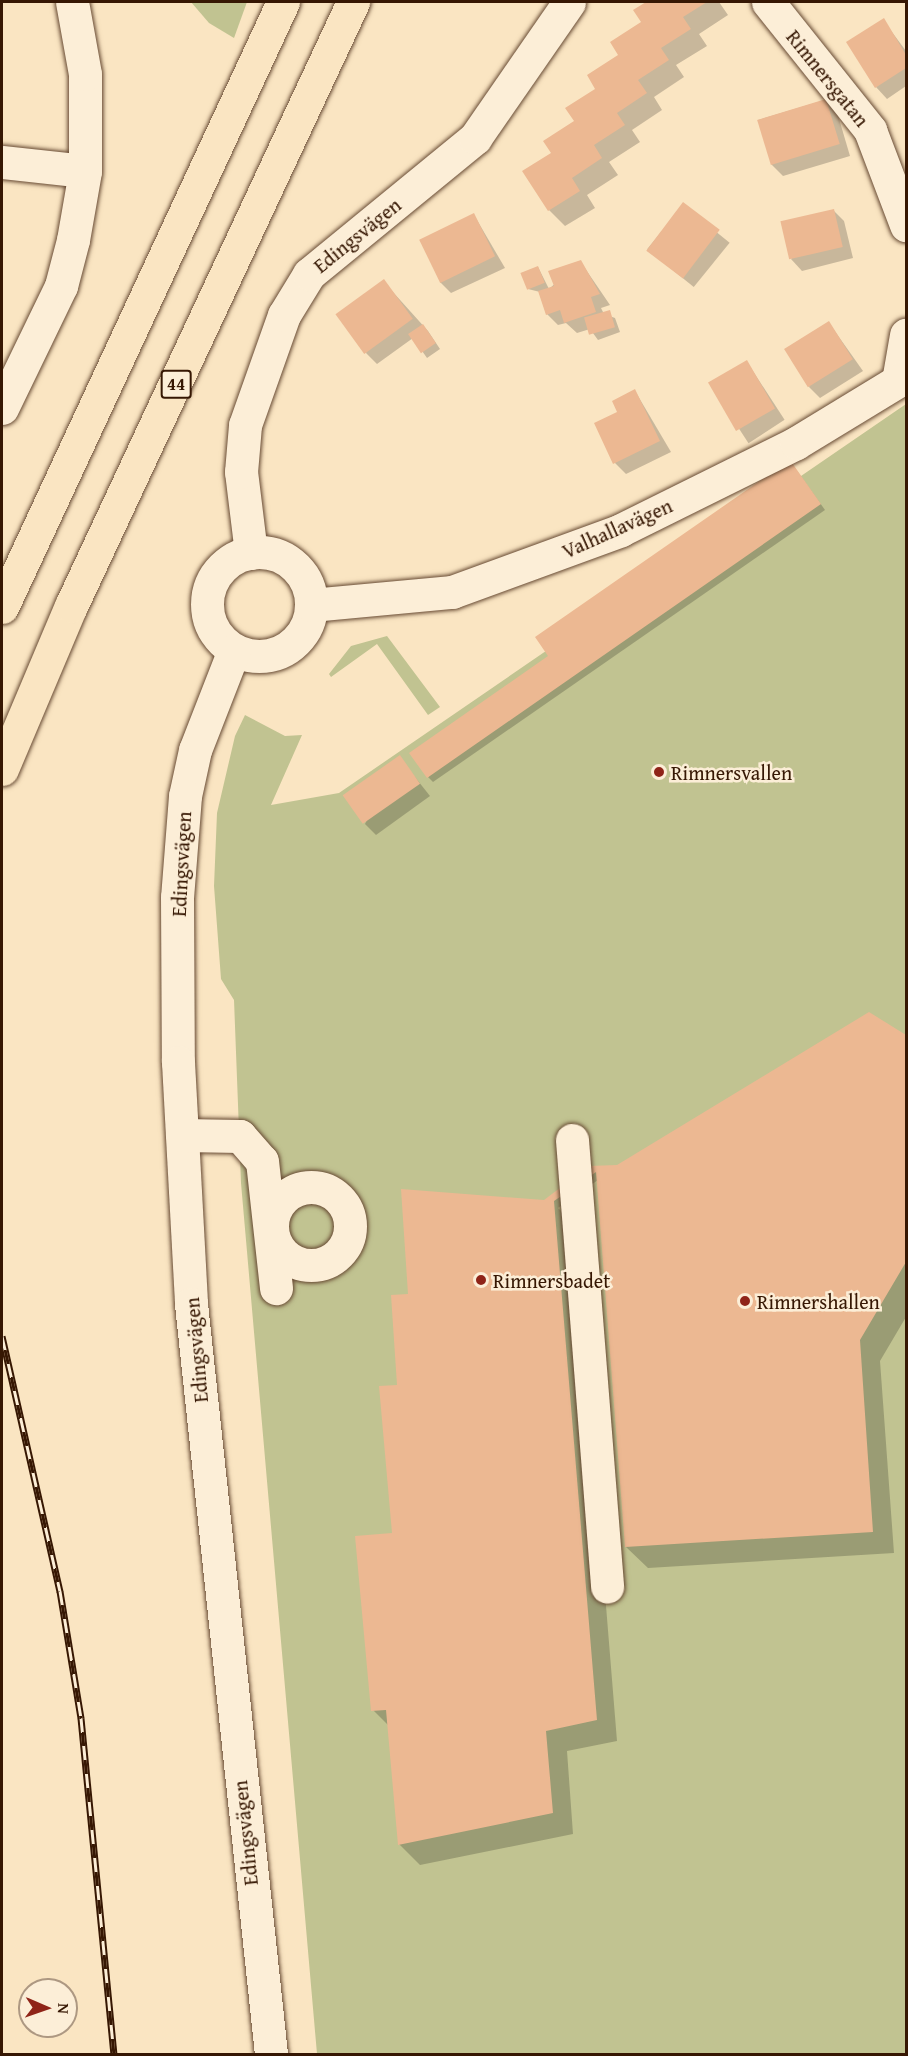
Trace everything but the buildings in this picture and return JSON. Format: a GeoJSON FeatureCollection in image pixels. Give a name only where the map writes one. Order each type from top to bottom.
{"type":"FeatureCollection","features":[{"type":"Feature","properties":{"kind":"highway"},"geometry":{"type":"LineString","coordinates":[[2,607],[283,2]]}},
{"type":"Feature","properties":{"kind":"highway","name":"44"},"geometry":{"type":"LineString","coordinates":[[2,769],[76,595],[353,2]]}},
{"type":"Feature","properties":{"kind":"street"},"geometry":{"type":"LineString","coordinates":[[2,408],[61,286],[85,171],[85,74],[72,2]]}},
{"type":"Feature","properties":{"kind":"street","name":"Edingsvägen"},"geometry":{"type":"LineString","coordinates":[[251,553],[241,472],[245,425],[284,315],[309,274],[475,138],[569,2]]}},
{"type":"Feature","properties":{"kind":"street","name":"Rimnersgatan"},"geometry":{"type":"LineString","coordinates":[[768,2],[870,130],[906,225]]}},
{"type":"Feature","properties":{"kind":"street"},"geometry":{"type":"LineString","coordinates":[[2,162],[85,171]]}},
{"type":"Feature","properties":{"kind":"street","name":"Valhallavägen"},"geometry":{"type":"LineString","coordinates":[[312,605],[452,592],[621,530],[786,448],[902,379],[906,335]]}},
{"type":"Feature","properties":{"kind":"street"},"geometry":{"type":"LineString","coordinates":[[251,553],[269,553],[293,565],[305,579],[312,605],[304,632],[281,652],[259,657],[234,650],[210,623],[207,596],[219,571],[251,553]]}},
{"type":"Feature","properties":{"kind":"street","name":"Edingsvägen"},"geometry":{"type":"LineString","coordinates":[[234,650],[195,750],[185,796],[177,897],[182,1135],[191,1304],[271,2055]]}},
{"type":"Feature","properties":{"kind":"street"},"geometry":{"type":"LineString","coordinates":[[182,1135],[225,1133],[252,1146],[267,1178],[276,1288]]}},
{"type":"Feature","properties":{"kind":"street"},"geometry":{"type":"LineString","coordinates":[[572,1140],[607,1587]]}},
{"type":"Feature","properties":{"kind":"green space"},"geometry":{"type":"Polygon","coordinates":[[[191,2],[247,2],[234,38],[209,23],[191,2]]]}},
{"type":"Feature","properties":{"kind":"green space"},"geometry":{"type":"Polygon","coordinates":[[[906,404],[906,2054],[317,2054],[241,1183],[234,1000],[221,979],[214,886],[217,813],[235,736],[245,715],[285,736],[302,735],[271,805],[339,793],[906,404]]]}},
{"type":"Feature","properties":{"kind":"green space"},"geometry":{"type":"Polygon","coordinates":[[[387,636],[440,707],[428,715],[377,644],[331,677],[329,674],[351,646],[387,636]]]}},
{"type":"Feature","properties":{"kind":"railway"},"geometry":{"type":"LineString","coordinates":[[2,1336],[60,1591],[81,1718],[114,2054]]}},
{"type":"Feature","properties":{"kind":"place","name":"Rimnersvallen"},"geometry":{"type":"Point","coordinates":[659,772]}},
{"type":"Feature","properties":{"kind":"place","name":"Rimnersbadet"},"geometry":{"type":"Point","coordinates":[481,1280]}},
{"type":"Feature","properties":{"kind":"place","name":"Rimnershallen"},"geometry":{"type":"Point","coordinates":[745,1301]}}]}
